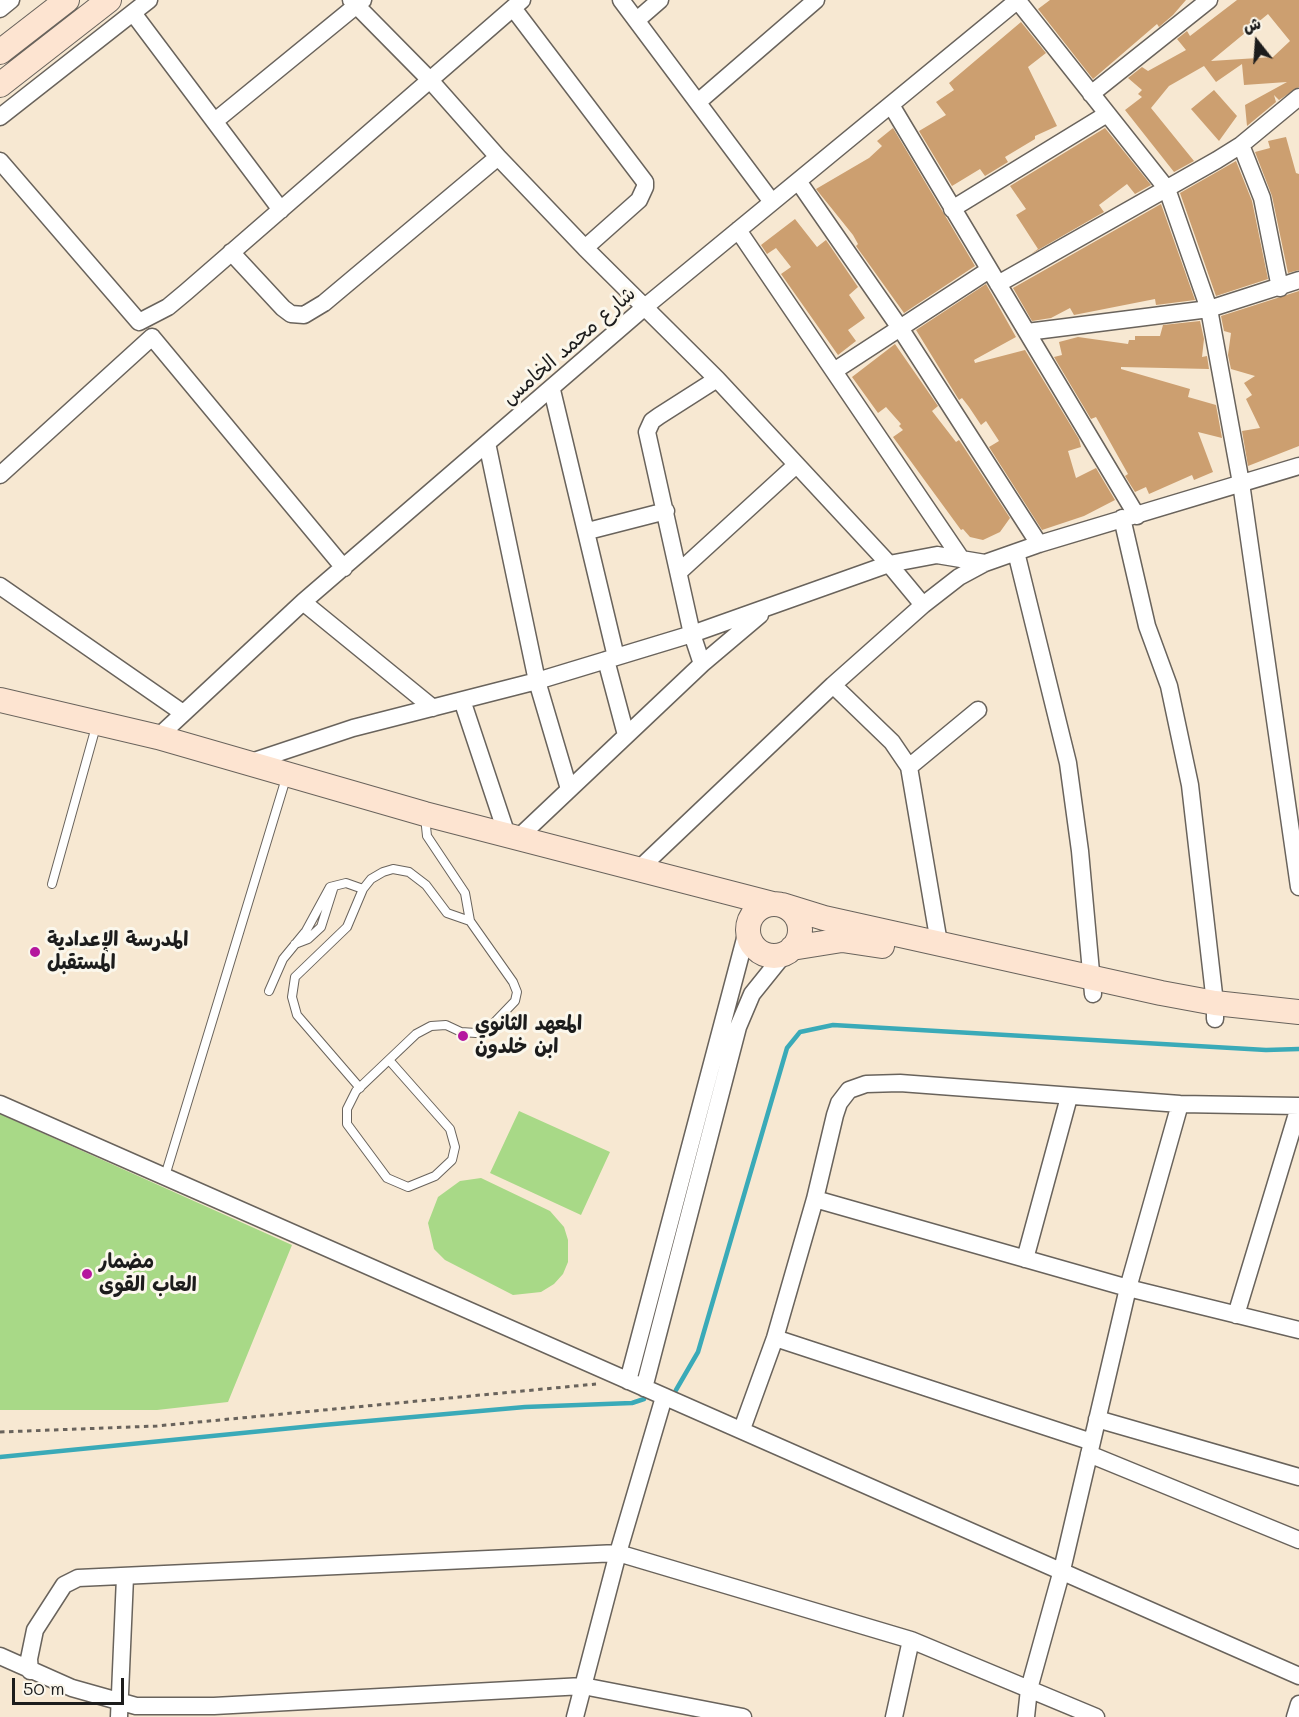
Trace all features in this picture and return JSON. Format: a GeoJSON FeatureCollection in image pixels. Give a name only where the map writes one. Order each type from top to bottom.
{"type":"FeatureCollection","features":[{"type":"Feature","properties":{"kind":"street"},"geometry":{"type":"LineString","coordinates":[[0,9],[11,0]]}},
{"type":"Feature","properties":{"kind":"street"},"geometry":{"type":"LineString","coordinates":[[0,52],[67,0]]}},
{"type":"Feature","properties":{"kind":"street"},"geometry":{"type":"LineString","coordinates":[[0,85],[109,0]]}},
{"type":"Feature","properties":{"kind":"street"},"geometry":{"type":"LineString","coordinates":[[0,117],[149,0]]}},
{"type":"Feature","properties":{"kind":"street"},"geometry":{"type":"LineString","coordinates":[[621,0],[772,202]]}},
{"type":"Feature","properties":{"kind":"street"},"geometry":{"type":"LineString","coordinates":[[637,20],[660,0]]}},
{"type":"Feature","properties":{"kind":"street"},"geometry":{"type":"LineString","coordinates":[[698,102],[816,0]]}},
{"type":"Feature","properties":{"kind":"street"},"geometry":{"type":"LineString","coordinates":[[1091,94],[1209,0]]}},
{"type":"Feature","properties":{"kind":"street"},"geometry":{"type":"LineString","coordinates":[[215,121],[357,2],[498,157],[585,248],[646,306],[717,379],[795,466],[889,564],[923,604]]}},
{"type":"Feature","properties":{"kind":"street"},"geometry":{"type":"LineString","coordinates":[[1010,2],[1091,94],[1167,189],[1209,309],[1241,483],[1298,880]]}},
{"type":"Feature","properties":{"kind":"street","name":"شارع محمد الخامس"},"geometry":{"type":"LineString","coordinates":[[158,736],[303,602],[552,390],[646,306],[891,105],[1010,2]]}},
{"type":"Feature","properties":{"kind":"street"},"geometry":{"type":"LineString","coordinates":[[139,322],[168,307],[518,4],[645,182],[639,200],[585,248]]}},
{"type":"Feature","properties":{"kind":"street"},"geometry":{"type":"LineString","coordinates":[[133,14],[281,210]]}},
{"type":"Feature","properties":{"kind":"street"},"geometry":{"type":"LineString","coordinates":[[834,371],[900,328],[994,277],[1167,189],[1241,145],[1299,97]]}},
{"type":"Feature","properties":{"kind":"street"},"geometry":{"type":"LineString","coordinates":[[891,105],[1027,332],[1129,517],[1147,626],[1169,686],[1190,784],[1215,1011]]}},
{"type":"Feature","properties":{"kind":"street"},"geometry":{"type":"LineString","coordinates":[[952,209],[1107,114]]}},
{"type":"Feature","properties":{"kind":"street"},"geometry":{"type":"LineString","coordinates":[[1241,145],[1262,198],[1280,288]]}},
{"type":"Feature","properties":{"kind":"street"},"geometry":{"type":"LineString","coordinates":[[231,252],[283,308],[297,316],[304,315],[324,303],[498,157]]}},
{"type":"Feature","properties":{"kind":"street"},"geometry":{"type":"LineString","coordinates":[[0,161],[152,337],[344,568]]}},
{"type":"Feature","properties":{"kind":"street"},"geometry":{"type":"LineString","coordinates":[[798,181],[900,328],[1039,544]]}},
{"type":"Feature","properties":{"kind":"street"},"geometry":{"type":"LineString","coordinates":[[738,230],[960,557]]}},
{"type":"Feature","properties":{"kind":"street"},"geometry":{"type":"LineString","coordinates":[[1027,332],[1209,309],[1299,280]]}},
{"type":"Feature","properties":{"kind":"street"},"geometry":{"type":"LineString","coordinates":[[0,475],[152,337]]}},
{"type":"Feature","properties":{"kind":"street"},"geometry":{"type":"LineString","coordinates":[[702,664],[692,634],[666,511],[647,442],[648,427],[658,416],[717,379]]}},
{"type":"Feature","properties":{"kind":"street"},"geometry":{"type":"LineString","coordinates":[[552,390],[588,531],[626,735]]}},
{"type":"Feature","properties":{"kind":"street"},"geometry":{"type":"LineString","coordinates":[[487,443],[537,681],[569,789]]}},
{"type":"Feature","properties":{"kind":"street"},"geometry":{"type":"LineString","coordinates":[[680,571],[795,466]]}},
{"type":"Feature","properties":{"kind":"street"},"geometry":{"type":"LineString","coordinates":[[638,870],[833,685],[923,604],[959,577],[985,563],[1039,544],[1299,466]]}},
{"type":"Feature","properties":{"kind":"street"},"geometry":{"type":"LineString","coordinates":[[588,531],[666,511]]}},
{"type":"Feature","properties":{"kind":"street"},"geometry":{"type":"LineString","coordinates":[[1016,552],[1068,763],[1094,986]]}},
{"type":"Feature","properties":{"kind":"street"},"geometry":{"type":"LineString","coordinates":[[246,764],[353,728],[537,681],[692,634],[889,564],[937,555],[960,557],[985,563]]}},
{"type":"Feature","properties":{"kind":"street"},"geometry":{"type":"LineString","coordinates":[[0,586],[183,712]]}},
{"type":"Feature","properties":{"kind":"street"},"geometry":{"type":"LineString","coordinates":[[303,602],[433,708]]}},
{"type":"Feature","properties":{"kind":"street"},"geometry":{"type":"LineString","coordinates":[[513,837],[569,789],[702,664],[768,608]]}},
{"type":"Feature","properties":{"kind":"street"},"geometry":{"type":"LineString","coordinates":[[833,685],[892,742],[909,767],[939,943]]}},
{"type":"Feature","properties":{"kind":"street"},"geometry":{"type":"LineString","coordinates":[[0,700],[158,736],[246,764],[425,814],[704,887],[778,904],[824,918],[939,943],[1094,986]]}},
{"type":"Feature","properties":{"kind":"street"},"geometry":{"type":"LineString","coordinates":[[462,700],[513,837]]}},
{"type":"Feature","properties":{"kind":"street"},"geometry":{"type":"LineString","coordinates":[[909,767],[978,710]]}},
{"type":"Feature","properties":{"kind":"street"},"geometry":{"type":"LineString","coordinates":[[704,887],[734,906],[754,947],[760,953],[768,956],[842,940],[864,942],[1299,1027]]}},
{"type":"Feature","properties":{"kind":"street"},"geometry":{"type":"LineString","coordinates":[[628,1381],[749,920],[759,908],[778,904],[796,916],[799,924],[798,941],[752,994],[738,1027],[644,1388]]}},
{"type":"Feature","properties":{"kind":"street"},"geometry":{"type":"LineString","coordinates":[[1215,1011],[1299,1012]]}},
{"type":"Feature","properties":{"kind":"street"},"geometry":{"type":"LineString","coordinates":[[742,1429],[775,1338],[815,1199],[835,1115],[845,1094],[856,1087],[876,1083],[900,1083],[1180,1104],[1299,1107],[1236,1315]]}},
{"type":"Feature","properties":{"kind":"street"},"geometry":{"type":"LineString","coordinates":[[1025,1259],[1069,1097]]}},
{"type":"Feature","properties":{"kind":"street"},"geometry":{"type":"LineString","coordinates":[[0,1104],[1299,1676]]}},
{"type":"Feature","properties":{"kind":"street"},"geometry":{"type":"LineString","coordinates":[[1026,1717],[1029,1689],[1062,1570],[1128,1288],[1180,1104]]}},
{"type":"Feature","properties":{"kind":"street"},"geometry":{"type":"LineString","coordinates":[[815,1199],[1128,1288],[1299,1330]]}},
{"type":"Feature","properties":{"kind":"street"},"geometry":{"type":"LineString","coordinates":[[775,1338],[1091,1448],[1299,1540]]}},
{"type":"Feature","properties":{"kind":"street"},"geometry":{"type":"LineString","coordinates":[[575,1717],[618,1553],[664,1397]]}},
{"type":"Feature","properties":{"kind":"street"},"geometry":{"type":"LineString","coordinates":[[1097,1419],[1299,1477]]}},
{"type":"Feature","properties":{"kind":"street"},"geometry":{"type":"LineString","coordinates":[[30,1671],[28,1659],[34,1630],[64,1585],[78,1578],[618,1553],[911,1640],[1096,1717]]}},
{"type":"Feature","properties":{"kind":"street"},"geometry":{"type":"LineString","coordinates":[[118,1710],[125,1577]]}},
{"type":"Feature","properties":{"kind":"street"},"geometry":{"type":"LineString","coordinates":[[894,1717],[911,1640]]}},
{"type":"Feature","properties":{"kind":"street"},"geometry":{"type":"LineString","coordinates":[[0,1656],[118,1710],[136,1706],[203,1706],[583,1686],[743,1717]]}},
{"type":"Feature","properties":{"kind":"street"},"geometry":{"type":"LineString","coordinates":[[1296,1717],[1299,1704]]}},
{"type":"Feature","properties":{"kind":"lane"},"geometry":{"type":"LineString","coordinates":[[52,884],[98,723]]}},
{"type":"Feature","properties":{"kind":"lane"},"geometry":{"type":"LineString","coordinates":[[165,1176],[287,775]]}},
{"type":"Feature","properties":{"kind":"lane"},"geometry":{"type":"LineString","coordinates":[[389,1060],[450,1129],[455,1147],[452,1160],[435,1176],[408,1187],[387,1178],[347,1124],[347,1109],[360,1088],[389,1060],[416,1034],[431,1026],[446,1025],[461,1032],[476,1033],[490,1027],[515,1001],[517,992],[513,982],[470,921],[465,893],[427,836],[425,814]]}},
{"type":"Feature","properties":{"kind":"lane"},"geometry":{"type":"LineString","coordinates":[[360,1088],[297,1015],[292,998],[295,977],[347,927],[363,889],[371,879],[383,872],[393,869],[409,872],[426,885],[447,913],[470,921]]}},
{"type":"Feature","properties":{"kind":"lane"},"geometry":{"type":"LineString","coordinates":[[269,991],[284,959],[295,944],[308,939],[321,927],[334,886],[346,884],[363,889]]}},
{"type":"Feature","properties":{"kind":"path"},"geometry":{"type":"LineString","coordinates":[[0,1432],[157,1426],[628,1381]]}},
{"type":"Feature","properties":{"kind":"green space"},"geometry":{"type":"Polygon","coordinates":[[[519,1111],[610,1152],[581,1215],[490,1173],[519,1111]]]}},
{"type":"Feature","properties":{"kind":"green space"},"geometry":{"type":"Polygon","coordinates":[[[0,1114],[292,1245],[228,1402],[157,1410],[0,1410],[0,1114]]]}},
{"type":"Feature","properties":{"kind":"green space"},"geometry":{"type":"Polygon","coordinates":[[[481,1178],[550,1211],[564,1227],[568,1240],[568,1262],[563,1274],[554,1284],[541,1292],[513,1295],[445,1260],[434,1249],[428,1223],[438,1197],[460,1181],[481,1178]]]}},
{"type":"Feature","properties":{"kind":"building"},"geometry":{"type":"Polygon","coordinates":[[[1050,0],[1186,0],[1159,27],[1157,24],[1093,79],[1038,9],[1050,0]]]}},
{"type":"Feature","properties":{"kind":"building"},"geometry":{"type":"Polygon","coordinates":[[[1237,0],[1299,0],[1299,87],[1279,100],[1274,95],[1276,102],[1247,126],[1245,105],[1287,82],[1244,85],[1242,64],[1216,82],[1204,66],[1169,86],[1151,108],[1194,161],[1174,172],[1125,110],[1142,97],[1138,94],[1142,90],[1128,78],[1142,67],[1148,71],[1186,50],[1177,39],[1187,31],[1190,36],[1237,0]],[[1268,14],[1211,61],[1273,57],[1290,41],[1268,14]]]}},
{"type":"Feature","properties":{"kind":"building"},"geometry":{"type":"Polygon","coordinates":[[[1021,22],[1046,53],[1028,67],[1057,126],[1035,136],[1035,139],[1005,157],[1008,162],[985,176],[980,169],[952,186],[919,131],[946,115],[936,102],[954,90],[949,83],[1021,22]]]}},
{"type":"Feature","properties":{"kind":"building"},"geometry":{"type":"Polygon","coordinates":[[[1214,90],[1237,116],[1219,141],[1191,109],[1214,90]]]}},
{"type":"Feature","properties":{"kind":"building"},"geometry":{"type":"Polygon","coordinates":[[[893,128],[975,266],[904,313],[856,246],[858,244],[853,235],[816,189],[869,158],[882,146],[877,141],[893,128]]]}},
{"type":"Feature","properties":{"kind":"building"},"geometry":{"type":"Polygon","coordinates":[[[1105,128],[1151,185],[1135,194],[1127,184],[1099,205],[1104,212],[1031,254],[1038,249],[1016,215],[1026,209],[1010,186],[1105,128]]]}},
{"type":"Feature","properties":{"kind":"building"},"geometry":{"type":"Polygon","coordinates":[[[1286,137],[1296,173],[1299,174],[1299,270],[1288,273],[1272,196],[1255,152],[1270,148],[1268,141],[1286,137]]]}},
{"type":"Feature","properties":{"kind":"building"},"geometry":{"type":"Polygon","coordinates":[[[1236,161],[1252,201],[1268,279],[1216,296],[1180,193],[1236,161]]]}},
{"type":"Feature","properties":{"kind":"building"},"geometry":{"type":"Polygon","coordinates":[[[1161,204],[1195,300],[1156,305],[1155,299],[1074,315],[1070,308],[1051,318],[1032,321],[1013,288],[1161,204]]]}},
{"type":"Feature","properties":{"kind":"building"},"geometry":{"type":"Polygon","coordinates":[[[795,219],[817,247],[826,240],[858,287],[849,295],[865,318],[848,330],[856,341],[838,355],[781,274],[791,267],[776,248],[767,254],[761,245],[795,219]]]}},
{"type":"Feature","properties":{"kind":"building"},"geometry":{"type":"Polygon","coordinates":[[[986,284],[1016,337],[974,360],[975,363],[1025,350],[1079,439],[1081,447],[1068,451],[1076,478],[1096,468],[1115,500],[1084,516],[1042,530],[989,447],[999,441],[986,421],[981,425],[962,398],[959,400],[916,330],[986,284]]]}},
{"type":"Feature","properties":{"kind":"building"},"geometry":{"type":"Polygon","coordinates":[[[1299,291],[1299,446],[1248,466],[1242,431],[1260,428],[1246,399],[1252,395],[1244,383],[1255,376],[1231,369],[1228,355],[1231,333],[1224,331],[1221,316],[1299,291]]]}},
{"type":"Feature","properties":{"kind":"building"},"geometry":{"type":"Polygon","coordinates":[[[1200,321],[1204,339],[1202,357],[1207,356],[1209,369],[1121,367],[1121,369],[1190,389],[1188,397],[1216,405],[1222,438],[1198,432],[1213,472],[1194,480],[1192,475],[1149,494],[1146,487],[1135,492],[1125,476],[1128,474],[1096,417],[1091,419],[1054,357],[1062,355],[1059,342],[1078,337],[1128,344],[1129,340],[1135,340],[1135,336],[1160,336],[1163,325],[1200,321]]]}},
{"type":"Feature","properties":{"kind":"building"},"geometry":{"type":"Polygon","coordinates":[[[895,344],[938,406],[932,411],[956,442],[959,440],[1010,518],[1000,532],[983,540],[970,537],[963,529],[961,530],[893,437],[903,430],[899,426],[901,424],[886,407],[878,413],[852,377],[895,344]]]}},
{"type":"Feature","properties":{"kind":"waterway"},"geometry":{"type":"LineString","coordinates":[[676,1390],[698,1352],[787,1048],[800,1032],[833,1025],[1266,1050],[1299,1049]]}},
{"type":"Feature","properties":{"kind":"waterway"},"geometry":{"type":"LineString","coordinates":[[0,1457],[525,1407],[632,1403],[644,1399]]}},
{"type":"Feature","properties":{"kind":"place","name":"المدرسة الإعدادية المستقبل"},"geometry":{"type":"Point","coordinates":[35,952]}},
{"type":"Feature","properties":{"kind":"place","name":"المعهد الثانوي ابن خلدون"},"geometry":{"type":"Point","coordinates":[463,1036]}},
{"type":"Feature","properties":{"kind":"place","name":"مضمار العاب القوى"},"geometry":{"type":"Point","coordinates":[87,1274]}}]}
